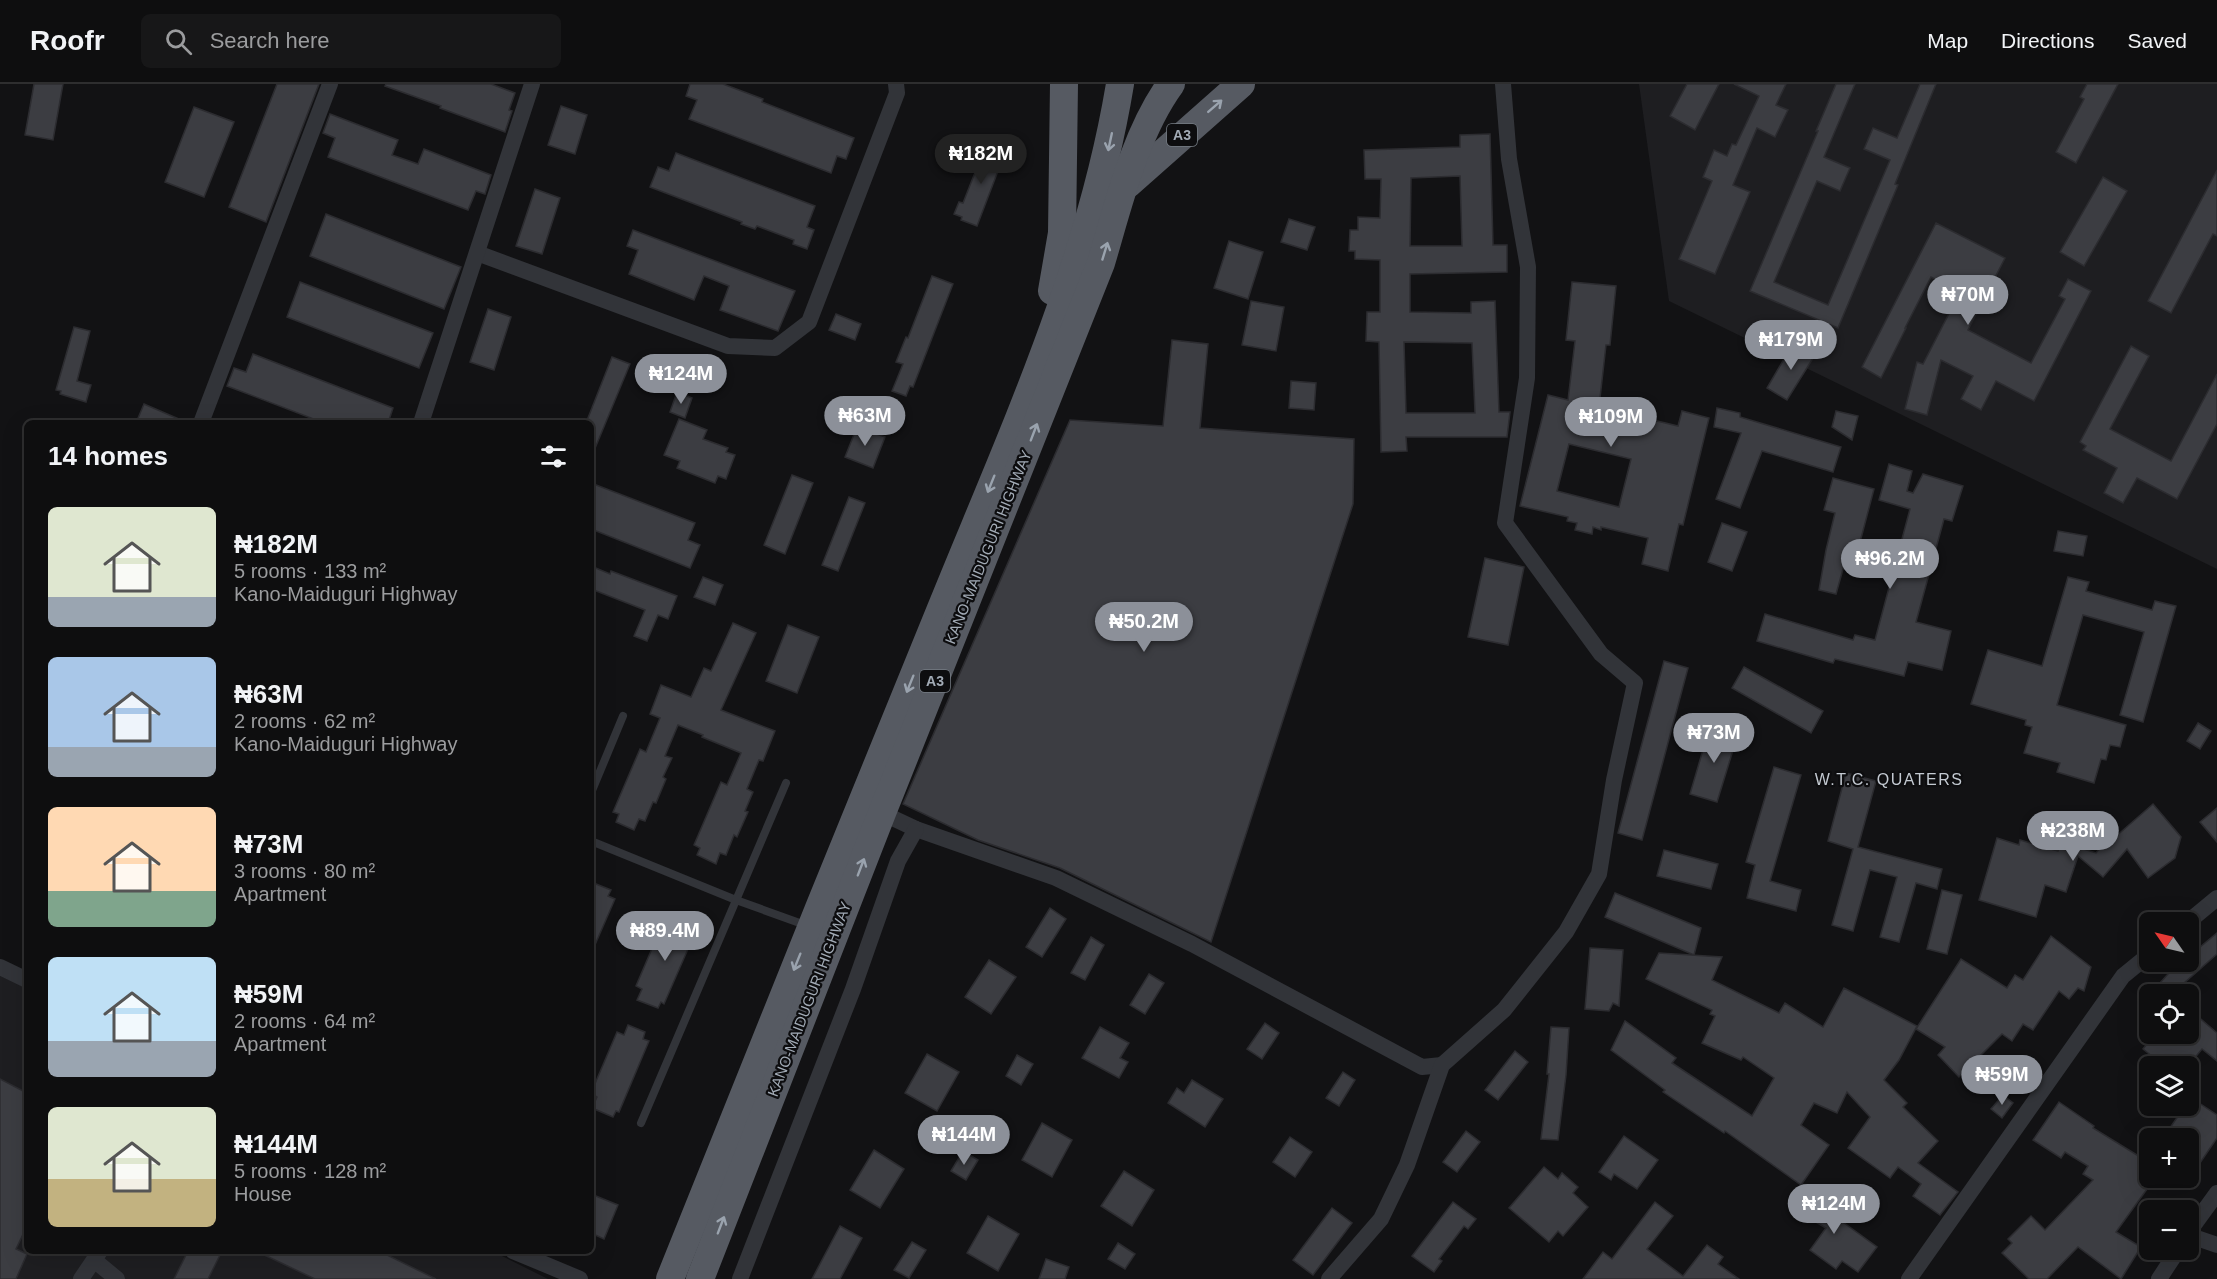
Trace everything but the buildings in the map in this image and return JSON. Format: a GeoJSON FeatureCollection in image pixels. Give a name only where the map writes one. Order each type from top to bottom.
{"type":"FeatureCollection","features":[{"type":"Feature","properties":{"kind":"highway","name":"A3"},"geometry":{"type":"LineString","coordinates":[[1042,355],[1062,233],[1064,84]]}},
{"type":"Feature","properties":{"kind":"highway","name":"KANO-MAIDUGURI HIGHWAY"},"geometry":{"type":"LineString","coordinates":[[670,1279],[1074,272],[1105,166],[1120,84]]}},
{"type":"Feature","properties":{"kind":"highway","name":"KANO-MAIDUGURI HIGHWAY"},"geometry":{"type":"LineString","coordinates":[[700,1279],[882,813],[1101,264],[1124,187],[1148,122],[1171,84]]}},
{"type":"Feature","properties":{"kind":"highway","name":"A3"},"geometry":{"type":"LineString","coordinates":[[1124,187],[1241,84]]}},
{"type":"Feature","properties":{"kind":"street"},"geometry":{"type":"LineString","coordinates":[[202,420],[330,84]]}},
{"type":"Feature","properties":{"kind":"street"},"geometry":{"type":"LineString","coordinates":[[422,420],[532,84]]}},
{"type":"Feature","properties":{"kind":"street"},"geometry":{"type":"LineString","coordinates":[[477,253],[728,346],[775,348],[809,322],[897,93],[896,84]]}},
{"type":"Feature","properties":{"kind":"street"},"geometry":{"type":"LineString","coordinates":[[1329,1279],[1381,1219],[1407,1165],[1443,1065],[1504,1010],[1566,932],[1599,874],[1614,780],[1635,683],[1601,654],[1505,523],[1527,378],[1528,267],[1509,159],[1503,84]]}},
{"type":"Feature","properties":{"kind":"street"},"geometry":{"type":"LineString","coordinates":[[882,813],[916,829],[1056,878],[1192,944],[1422,1067],[1443,1065]]}},
{"type":"Feature","properties":{"kind":"street"},"geometry":{"type":"LineString","coordinates":[[740,1279],[853,989],[898,861],[916,829]]}},
{"type":"Feature","properties":{"kind":"street"},"geometry":{"type":"LineString","coordinates":[[2199,913],[2217,898]]}},
{"type":"Feature","properties":{"kind":"street"},"geometry":{"type":"LineString","coordinates":[[1909,1279],[2123,976],[2139,963]]}},
{"type":"Feature","properties":{"kind":"street"},"geometry":{"type":"LineString","coordinates":[[0,967],[24,979]]}},
{"type":"Feature","properties":{"kind":"street"},"geometry":{"type":"LineString","coordinates":[[2199,1218],[2217,1193]]}},
{"type":"Feature","properties":{"kind":"street"},"geometry":{"type":"LineString","coordinates":[[2199,1238],[2217,1245]]}},
{"type":"Feature","properties":{"kind":"street"},"geometry":{"type":"LineString","coordinates":[[520,1254],[580,1279]]}},
{"type":"Feature","properties":{"kind":"street"},"geometry":{"type":"LineString","coordinates":[[81,1279],[97,1256],[117,1279]]}},
{"type":"Feature","properties":{"kind":"street"},"geometry":{"type":"LineString","coordinates":[[2159,1279],[2171,1260]]}},
{"type":"Feature","properties":{"kind":"lane"},"geometry":{"type":"LineString","coordinates":[[594,786],[623,716]]}},
{"type":"Feature","properties":{"kind":"lane"},"geometry":{"type":"LineString","coordinates":[[642,1124],[786,783]]}},
{"type":"Feature","properties":{"kind":"lane"},"geometry":{"type":"LineString","coordinates":[[594,842],[736,900],[811,927]]}},
{"type":"Feature","properties":{"kind":"shaded area"},"geometry":{"type":"Polygon","coordinates":[[[1639,84],[2217,84],[2217,569],[1669,301],[1639,84]]]}},
{"type":"Feature","properties":{"kind":"shaded area"},"geometry":{"type":"Polygon","coordinates":[[[0,976],[24,987],[24,1254],[498,1254],[548,1279],[0,1279],[0,976]]]}},
{"type":"Feature","properties":{"kind":"district","name":"W.T.C. QUATERS"},"geometry":{"type":"Point","coordinates":[1889,779]}}]}
